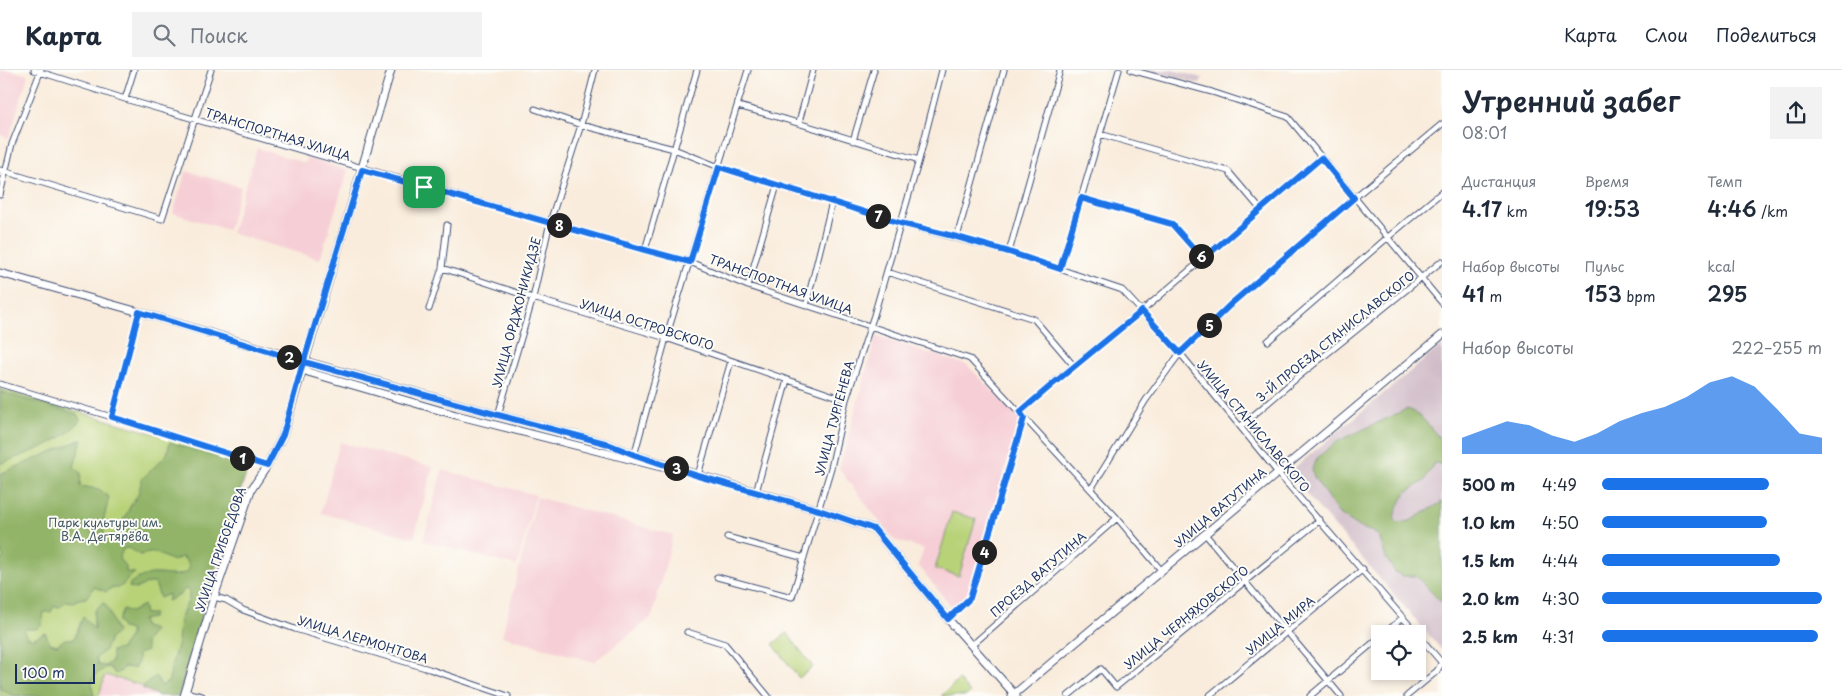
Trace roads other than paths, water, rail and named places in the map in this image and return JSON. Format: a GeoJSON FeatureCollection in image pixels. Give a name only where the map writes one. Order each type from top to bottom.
{"type":"FeatureCollection","features":[{"type":"Feature","properties":{"kind":"street"},"geometry":{"type":"LineString","coordinates":[[0,195],[12,144],[38,70]]}},
{"type":"Feature","properties":{"kind":"street","name":"ТРАНСПОРТНАЯ УЛИЦА"},"geometry":{"type":"LineString","coordinates":[[38,70],[125,100],[362,170],[690,262],[748,286],[970,359],[1118,518],[1161,570]]}},
{"type":"Feature","properties":{"kind":"street"},"geometry":{"type":"LineString","coordinates":[[125,100],[134,70]]}},
{"type":"Feature","properties":{"kind":"street"},"geometry":{"type":"LineString","coordinates":[[0,170],[162,219],[212,70]]}},
{"type":"Feature","properties":{"kind":"street","name":"УЛИЦА ГРИБОЕДОВА"},"geometry":{"type":"LineString","coordinates":[[185,694],[214,597],[250,490],[267,466],[283,435],[391,70]]}},
{"type":"Feature","properties":{"kind":"street","name":"УЛИЦА ОРДЖОНИКИДЗЕ"},"geometry":{"type":"LineString","coordinates":[[498,415],[532,298],[550,222],[581,125],[595,70]]}},
{"type":"Feature","properties":{"kind":"street"},"geometry":{"type":"LineString","coordinates":[[645,250],[697,70]]}},
{"type":"Feature","properties":{"kind":"street"},"geometry":{"type":"LineString","coordinates":[[633,458],[666,338],[748,70]]}},
{"type":"Feature","properties":{"kind":"street"},"geometry":{"type":"LineString","coordinates":[[799,122],[813,70]]}},
{"type":"Feature","properties":{"kind":"street"},"geometry":{"type":"LineString","coordinates":[[854,141],[874,70]]}},
{"type":"Feature","properties":{"kind":"street","name":"УЛИЦА ТУРГЕНЕВА"},"geometry":{"type":"LineString","coordinates":[[717,577],[792,597],[831,468],[846,400],[870,327],[919,160],[942,70]]}},
{"type":"Feature","properties":{"kind":"street"},"geometry":{"type":"LineString","coordinates":[[957,237],[1004,70]]}},
{"type":"Feature","properties":{"kind":"street"},"geometry":{"type":"LineString","coordinates":[[1009,252],[1060,70]]}},
{"type":"Feature","properties":{"kind":"street"},"geometry":{"type":"LineString","coordinates":[[1060,269],[1119,70]]}},
{"type":"Feature","properties":{"kind":"street"},"geometry":{"type":"LineString","coordinates":[[1131,70],[1212,92],[1288,117],[1442,303]]}},
{"type":"Feature","properties":{"kind":"street"},"geometry":{"type":"LineString","coordinates":[[738,106],[799,122],[854,141],[919,160]]}},
{"type":"Feature","properties":{"kind":"street","name":"УЛИЦА СТАНИСЛАВСКОГО"},"geometry":{"type":"LineString","coordinates":[[535,110],[581,125],[674,149],[719,167],[900,223],[1009,252],[1122,290],[1180,353],[1278,473],[1410,625]]}},
{"type":"Feature","properties":{"kind":"street"},"geometry":{"type":"LineString","coordinates":[[1091,489],[1146,400],[1180,353],[1232,303],[1442,124]]}},
{"type":"Feature","properties":{"kind":"street"},"geometry":{"type":"LineString","coordinates":[[1100,134],[1228,171],[1261,210]]}},
{"type":"Feature","properties":{"kind":"street"},"geometry":{"type":"LineString","coordinates":[[1020,412],[1321,158]]}},
{"type":"Feature","properties":{"kind":"street"},"geometry":{"type":"LineString","coordinates":[[748,286],[777,185]]}},
{"type":"Feature","properties":{"kind":"street"},"geometry":{"type":"LineString","coordinates":[[1268,341],[1442,192]]}},
{"type":"Feature","properties":{"kind":"street"},"geometry":{"type":"LineString","coordinates":[[1081,198],[1172,224],[1203,259]]}},
{"type":"Feature","properties":{"kind":"street"},"geometry":{"type":"LineString","coordinates":[[806,306],[832,202]]}},
{"type":"Feature","properties":{"kind":"street"},"geometry":{"type":"LineString","coordinates":[[429,309],[442,268],[446,225]]}},
{"type":"Feature","properties":{"kind":"street","name":"3-Й ПРОЕЗД СТАНИСЛАВСКОГО"},"geometry":{"type":"LineString","coordinates":[[1241,426],[1298,377],[1442,261]]}},
{"type":"Feature","properties":{"kind":"street","name":"УЛИЦА ОСТРОВСКОГО"},"geometry":{"type":"LineString","coordinates":[[442,268],[532,298],[666,338],[731,362],[846,400]]}},
{"type":"Feature","properties":{"kind":"street"},"geometry":{"type":"LineString","coordinates":[[886,272],[1034,319],[1074,366]]}},
{"type":"Feature","properties":{"kind":"street"},"geometry":{"type":"LineString","coordinates":[[0,273],[139,312],[303,364],[605,443],[633,458]]}},
{"type":"Feature","properties":{"kind":"street"},"geometry":{"type":"LineString","coordinates":[[112,417],[139,312]]}},
{"type":"Feature","properties":{"kind":"street","name":"УЛИЦА ВАТУТИНА"},"geometry":{"type":"LineString","coordinates":[[1014,695],[1442,335]]}},
{"type":"Feature","properties":{"kind":"street"},"geometry":{"type":"LineString","coordinates":[[698,476],[731,362]]}},
{"type":"Feature","properties":{"kind":"street"},"geometry":{"type":"LineString","coordinates":[[303,364],[308,372],[456,415],[633,458],[819,510],[874,529],[1014,695]]}},
{"type":"Feature","properties":{"kind":"street"},"geometry":{"type":"LineString","coordinates":[[756,492],[787,380]]}},
{"type":"Feature","properties":{"kind":"street"},"geometry":{"type":"LineString","coordinates":[[0,384],[267,466]]}},
{"type":"Feature","properties":{"kind":"street"},"geometry":{"type":"LineString","coordinates":[[948,619],[970,598],[1024,418]]}},
{"type":"Feature","properties":{"kind":"street","name":"ПРОЕЗД ВАТУТИНА"},"geometry":{"type":"LineString","coordinates":[[971,646],[1118,518]]}},
{"type":"Feature","properties":{"kind":"street","name":"УЛИЦА ЧЕРНЯХОВСКОГО"},"geometry":{"type":"LineString","coordinates":[[1068,696],[1101,669],[1116,687],[1320,520]]}},
{"type":"Feature","properties":{"kind":"street"},"geometry":{"type":"LineString","coordinates":[[1205,534],[1341,696]]}},
{"type":"Feature","properties":{"kind":"street"},"geometry":{"type":"LineString","coordinates":[[727,537],[804,558]]}},
{"type":"Feature","properties":{"kind":"street","name":"УЛИЦА МИРА"},"geometry":{"type":"LineString","coordinates":[[1210,696],[1363,570]]}},
{"type":"Feature","properties":{"kind":"street","name":"УЛИЦА ЛЕРМОНТОВА"},"geometry":{"type":"LineString","coordinates":[[214,597],[226,600],[242,610],[295,629],[429,669],[508,696]]}},
{"type":"Feature","properties":{"kind":"street"},"geometry":{"type":"LineString","coordinates":[[1394,625],[1403,617]]}},
{"type":"Feature","properties":{"kind":"street"},"geometry":{"type":"LineString","coordinates":[[687,632],[725,644],[768,696]]}},
{"type":"Feature","properties":{"kind":"street","name":"УЛИЦА СТАНИСЛАВСКОГО"},"geometry":{"type":"LineString","coordinates":[[1426,644],[1442,663]]}},
{"type":"Feature","properties":{"kind":"street"},"geometry":{"type":"LineString","coordinates":[[1310,696],[1371,645]]}},
{"type":"Feature","properties":{"kind":"street"},"geometry":{"type":"LineString","coordinates":[[1407,696],[1438,671],[1442,663]]}},
{"type":"Feature","properties":{"kind":"street"},"geometry":{"type":"LineString","coordinates":[[185,694],[202,696]]}},
{"type":"Feature","properties":{"kind":"park label","name":"Парк культуры им. В.А. Дегтярёва"},"geometry":{"type":"Point","coordinates":[105,529]}}]}
